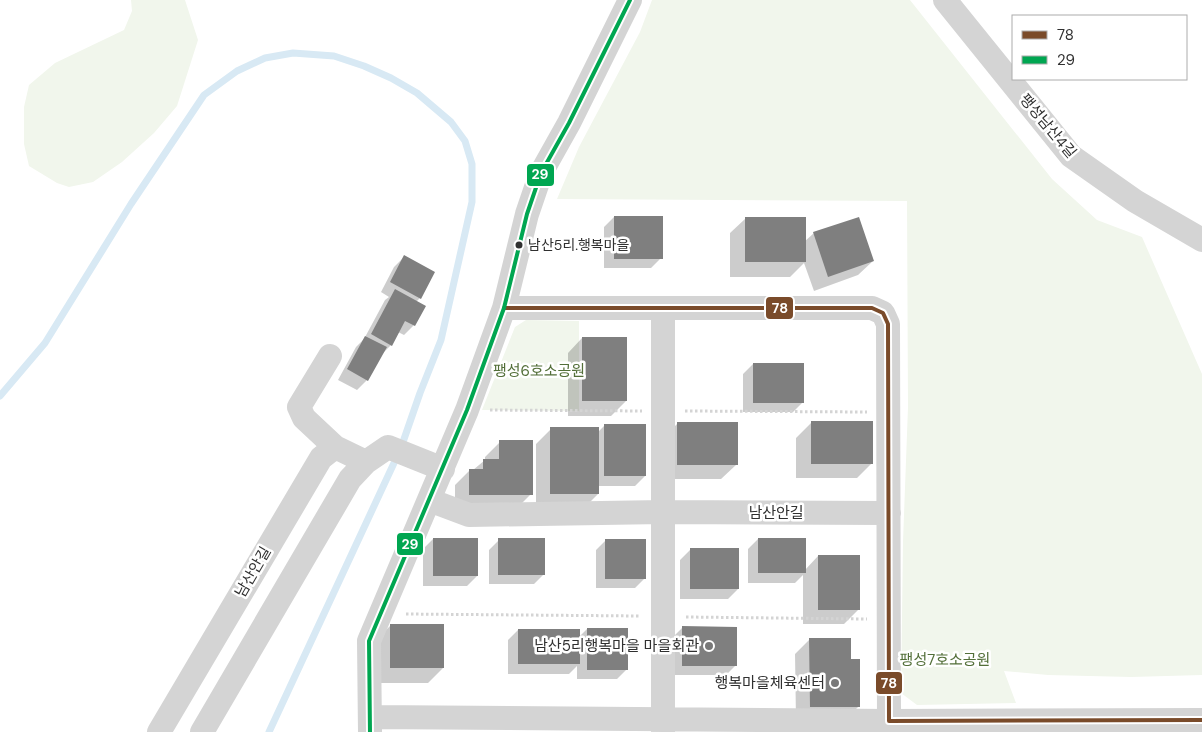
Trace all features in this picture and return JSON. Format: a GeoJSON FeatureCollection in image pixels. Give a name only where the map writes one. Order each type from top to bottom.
{"type":"FeatureCollection","features":[{"type":"Feature","properties":{"kind":"street"},"geometry":{"type":"LineString","coordinates":[[630,0],[541,173],[527,214],[504,308],[467,410],[369,641],[370,725],[663,725],[889,721],[1202,720]]}},
{"type":"Feature","properties":{"kind":"street","name":"팽성남산4길"},"geometry":{"type":"LineString","coordinates":[[945,0],[1070,156],[1135,201],[1202,240]]}},
{"type":"Feature","properties":{"kind":"street"},"geometry":{"type":"LineString","coordinates":[[504,308],[872,308],[883,313],[888,324],[889,721]]}},
{"type":"Feature","properties":{"kind":"street"},"geometry":{"type":"LineString","coordinates":[[663,308],[663,725]]}},
{"type":"Feature","properties":{"kind":"street"},"geometry":{"type":"LineString","coordinates":[[330,356],[299,407],[304,418],[335,447],[366,462]]}},
{"type":"Feature","properties":{"kind":"street","name":"남산안길"},"geometry":{"type":"LineString","coordinates":[[159,732],[321,458],[335,447]]}},
{"type":"Feature","properties":{"kind":"street"},"geometry":{"type":"LineString","coordinates":[[202,732],[350,479],[366,462],[388,447],[442,469]]}},
{"type":"Feature","properties":{"kind":"street","name":"남산안길"},"geometry":{"type":"LineString","coordinates":[[429,500],[469,515],[664,512],[889,514]]}},
{"type":"Feature","properties":{"kind":"path"},"geometry":{"type":"LineString","coordinates":[[380,614],[888,619]]}},
{"type":"Feature","properties":{"kind":"green space"},"geometry":{"type":"Polygon","coordinates":[[[131,0],[185,0],[198,40],[177,106],[154,133],[122,162],[93,182],[69,187],[57,183],[29,166],[24,144],[24,107],[29,85],[55,63],[124,30],[132,11],[131,0]]]}},
{"type":"Feature","properties":{"kind":"green space","name":"팽성7호소공원"},"geometry":{"type":"Polygon","coordinates":[[[652,0],[910,0],[1052,179],[1097,220],[1142,237],[1202,374],[1202,675],[1131,677],[1048,675],[1004,671],[1016,703],[917,705],[901,693],[903,542],[908,407],[907,201],[557,199],[579,147],[640,32],[652,0]]]}},
{"type":"Feature","properties":{"kind":"green space","name":"팽성6호소공원"},"geometry":{"type":"Polygon","coordinates":[[[526,320],[579,321],[579,411],[482,410],[515,327],[526,320]]]}},
{"type":"Feature","properties":{"kind":"building"},"geometry":{"type":"Polygon","coordinates":[[[614,216],[663,216],[663,259],[614,259],[614,216]]]}},
{"type":"Feature","properties":{"kind":"building"},"geometry":{"type":"Polygon","coordinates":[[[745,217],[806,217],[806,262],[745,262],[745,217]]]}},
{"type":"Feature","properties":{"kind":"building"},"geometry":{"type":"Polygon","coordinates":[[[859,217],[874,261],[828,277],[813,232],[859,217]]]}},
{"type":"Feature","properties":{"kind":"building"},"geometry":{"type":"Polygon","coordinates":[[[404,255],[435,272],[421,299],[390,282],[404,255]]]}},
{"type":"Feature","properties":{"kind":"building"},"geometry":{"type":"Polygon","coordinates":[[[395,289],[426,306],[415,326],[405,321],[392,346],[371,334],[395,289]]]}},
{"type":"Feature","properties":{"kind":"building"},"geometry":{"type":"Polygon","coordinates":[[[365,336],[387,347],[368,381],[347,369],[365,336]]]}},
{"type":"Feature","properties":{"kind":"building"},"geometry":{"type":"Polygon","coordinates":[[[582,337],[627,337],[627,401],[582,401],[582,337]]]}},
{"type":"Feature","properties":{"kind":"building"},"geometry":{"type":"Polygon","coordinates":[[[753,363],[804,363],[804,403],[753,403],[753,363]]]}},
{"type":"Feature","properties":{"kind":"building"},"geometry":{"type":"Polygon","coordinates":[[[811,421],[873,421],[873,464],[811,464],[811,421]]]}},
{"type":"Feature","properties":{"kind":"building"},"geometry":{"type":"Polygon","coordinates":[[[677,422],[738,422],[738,465],[677,465],[677,422]]]}},
{"type":"Feature","properties":{"kind":"building"},"geometry":{"type":"Polygon","coordinates":[[[604,424],[646,424],[646,476],[604,476],[604,424]]]}},
{"type":"Feature","properties":{"kind":"building"},"geometry":{"type":"Polygon","coordinates":[[[550,427],[599,427],[599,494],[550,494],[550,427]]]}},
{"type":"Feature","properties":{"kind":"building"},"geometry":{"type":"Polygon","coordinates":[[[499,440],[533,440],[533,495],[469,495],[469,469],[483,469],[483,459],[499,459],[499,440]]]}},
{"type":"Feature","properties":{"kind":"building"},"geometry":{"type":"Polygon","coordinates":[[[433,538],[478,538],[478,576],[433,576],[433,538]]]}},
{"type":"Feature","properties":{"kind":"building"},"geometry":{"type":"Polygon","coordinates":[[[498,538],[545,538],[545,575],[498,575],[498,538]]]}},
{"type":"Feature","properties":{"kind":"building"},"geometry":{"type":"Polygon","coordinates":[[[758,538],[806,538],[806,573],[758,573],[758,538]]]}},
{"type":"Feature","properties":{"kind":"building"},"geometry":{"type":"Polygon","coordinates":[[[605,539],[646,539],[646,579],[605,579],[605,539]]]}},
{"type":"Feature","properties":{"kind":"building"},"geometry":{"type":"Polygon","coordinates":[[[690,548],[739,548],[739,589],[690,589],[690,548]]]}},
{"type":"Feature","properties":{"kind":"building"},"geometry":{"type":"Polygon","coordinates":[[[818,555],[860,555],[860,610],[818,610],[818,555]]]}},
{"type":"Feature","properties":{"kind":"building"},"geometry":{"type":"Polygon","coordinates":[[[390,624],[444,624],[444,668],[390,668],[390,624]]]}},
{"type":"Feature","properties":{"kind":"building","name":"남산5리행복마을 마을회관"},"geometry":{"type":"Polygon","coordinates":[[[682,626],[737,627],[737,666],[682,666],[682,626]]]}},
{"type":"Feature","properties":{"kind":"building"},"geometry":{"type":"Polygon","coordinates":[[[587,628],[628,628],[628,670],[587,670],[587,628]]]}},
{"type":"Feature","properties":{"kind":"building"},"geometry":{"type":"Polygon","coordinates":[[[518,629],[580,629],[580,664],[518,664],[518,629]]]}},
{"type":"Feature","properties":{"kind":"building","name":"행복마을체육센터"},"geometry":{"type":"Polygon","coordinates":[[[809,638],[851,638],[851,659],[860,659],[860,707],[810,707],[809,638]]]}},
{"type":"Feature","properties":{"kind":"waterway"},"geometry":{"type":"LineString","coordinates":[[0,396],[45,343],[131,204],[204,95],[237,71],[265,58],[293,53],[334,56],[391,78],[417,93],[451,122],[465,141],[472,164],[472,202],[441,340],[403,442]]}},
{"type":"Feature","properties":{"kind":"waterway"},"geometry":{"type":"LineString","coordinates":[[269,732],[394,463]]}},
{"type":"Feature","properties":{"kind":"transit line","name":"29"},"geometry":{"type":"LineString","coordinates":[[370,732],[369,641],[467,410],[504,308],[527,214],[541,173],[569,123],[630,0]]}},
{"type":"Feature","properties":{"kind":"transit line","name":"78"},"geometry":{"type":"LineString","coordinates":[[504,308],[872,308],[883,313],[888,324],[889,721],[1202,720]]}},
{"type":"Feature","properties":{"kind":"place","name":"남산5리.행복마을"},"geometry":{"type":"Point","coordinates":[519,245]}},
{"type":"Feature","properties":{"kind":"place","name":"남산5리행복마을 마을회관"},"geometry":{"type":"Point","coordinates":[709,646]}},
{"type":"Feature","properties":{"kind":"place","name":"행복마을체육센터"},"geometry":{"type":"Point","coordinates":[835,683]}}]}
